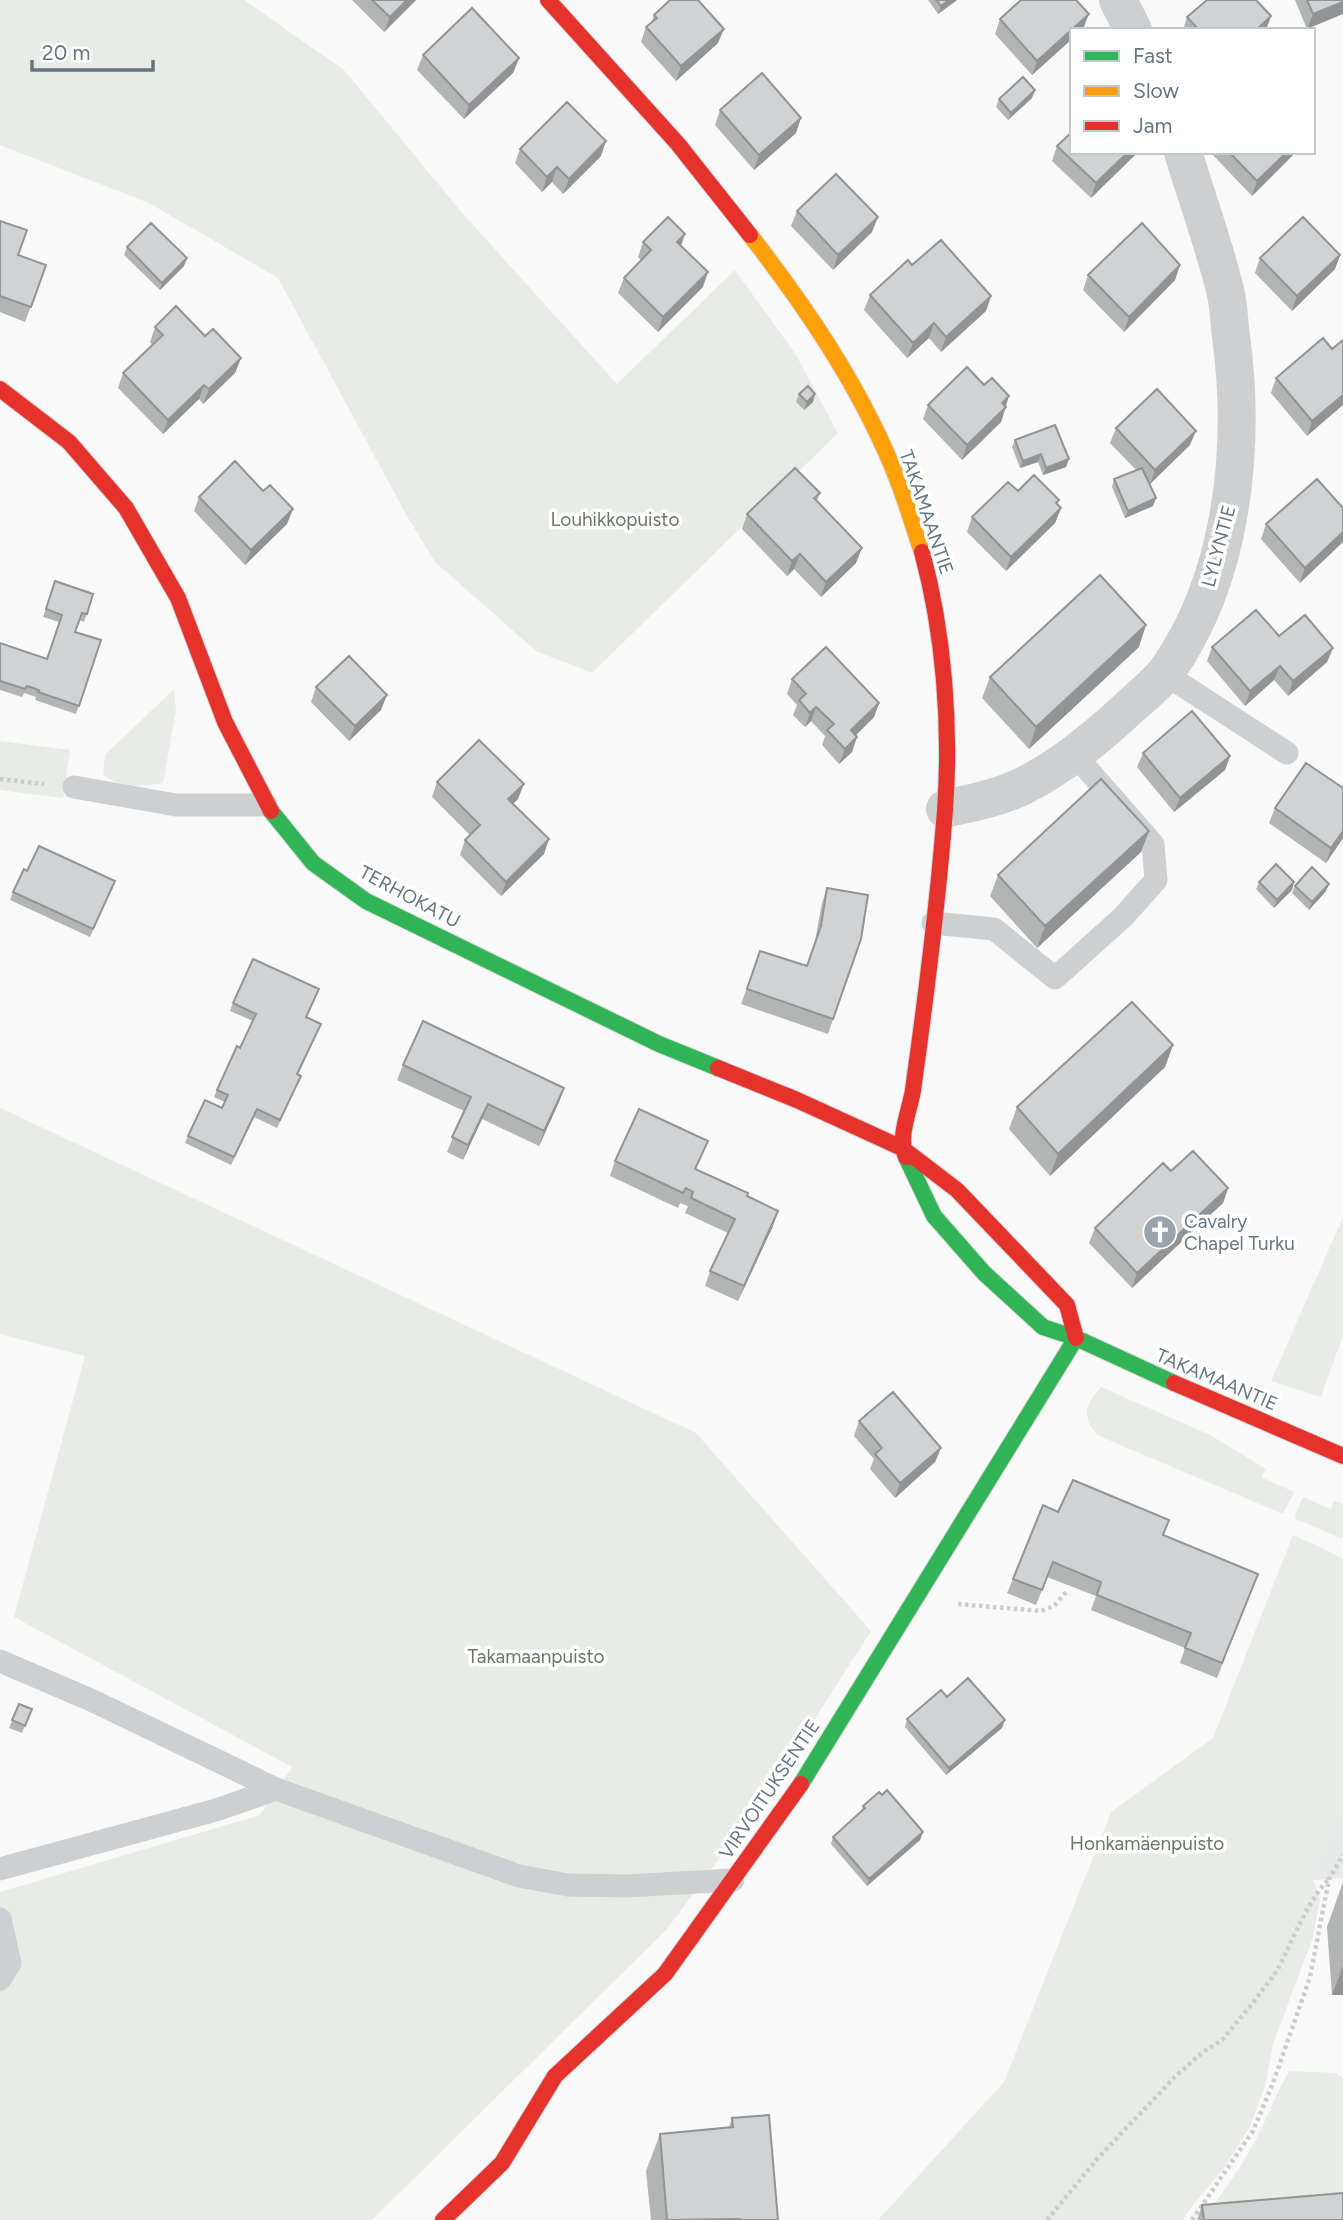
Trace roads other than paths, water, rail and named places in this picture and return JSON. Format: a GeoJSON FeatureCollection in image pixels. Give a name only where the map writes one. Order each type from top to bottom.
{"type":"FeatureCollection","features":[{"type":"Feature","properties":{"kind":"street","name":"TAKAMAANTIE"},"geometry":{"type":"LineString","coordinates":[[548,0],[678,144],[762,250],[822,333],[892,466],[922,552],[935,602],[947,732],[945,809],[914,1092],[902,1149],[934,1216],[984,1273],[1043,1327],[1076,1338],[1109,1356],[1343,1456]]}},
{"type":"Feature","properties":{"kind":"street"},"geometry":{"type":"LineString","coordinates":[[1118,0],[1132,28]]}},
{"type":"Feature","properties":{"kind":"street","name":"LYLYNTIE"},"geometry":{"type":"LineString","coordinates":[[945,809],[985,800],[1021,787],[1074,754],[1165,674],[1196,623],[1215,568],[1230,505],[1238,441],[1236,369],[1226,295],[1184,154]]}},
{"type":"Feature","properties":{"kind":"street","name":"TERHOKATU"},"geometry":{"type":"LineString","coordinates":[[0,389],[69,442],[126,508],[178,598],[225,722],[266,805],[313,863],[366,901],[659,1044],[797,1100],[902,1149]]}},
{"type":"Feature","properties":{"kind":"street"},"geometry":{"type":"LineString","coordinates":[[902,1149],[957,1190],[1067,1305],[1076,1338]]}},
{"type":"Feature","properties":{"kind":"street","name":"VIRVOITUKSENTIE"},"geometry":{"type":"LineString","coordinates":[[443,2220],[502,2163],[555,2076],[665,1974],[733,1880],[800,1786],[1076,1338]]}},
{"type":"Feature","properties":{"kind":"lane"},"geometry":{"type":"LineString","coordinates":[[1165,674],[1287,753]]}},
{"type":"Feature","properties":{"kind":"lane"},"geometry":{"type":"LineString","coordinates":[[933,923],[994,929],[1055,978],[1122,917],[1156,880],[1153,844],[1074,754]]}},
{"type":"Feature","properties":{"kind":"lane"},"geometry":{"type":"LineString","coordinates":[[74,787],[176,806],[266,805]]}},
{"type":"Feature","properties":{"kind":"lane"},"geometry":{"type":"LineString","coordinates":[[0,1661],[91,1700],[276,1789],[519,1876],[568,1885],[733,1880]]}},
{"type":"Feature","properties":{"kind":"lane"},"geometry":{"type":"LineString","coordinates":[[0,1870],[216,1810],[276,1789]]}},
{"type":"Feature","properties":{"kind":"lane"},"geometry":{"type":"LineString","coordinates":[[0,1919],[10,1963],[0,1979]]}},
{"type":"Feature","properties":{"kind":"place","name":"Cavalry Chapel Turku"},"geometry":{"type":"Point","coordinates":[1160,1232]}},
{"type":"Feature","properties":{"kind":"park label","name":"Louhikkopuisto"},"geometry":{"type":"Point","coordinates":[615,519]}},
{"type":"Feature","properties":{"kind":"park label","name":"Takamaanpuisto"},"geometry":{"type":"Point","coordinates":[536,1656]}},
{"type":"Feature","properties":{"kind":"park label","name":"Honkamäenpuisto"},"geometry":{"type":"Point","coordinates":[1147,1843]}}]}
